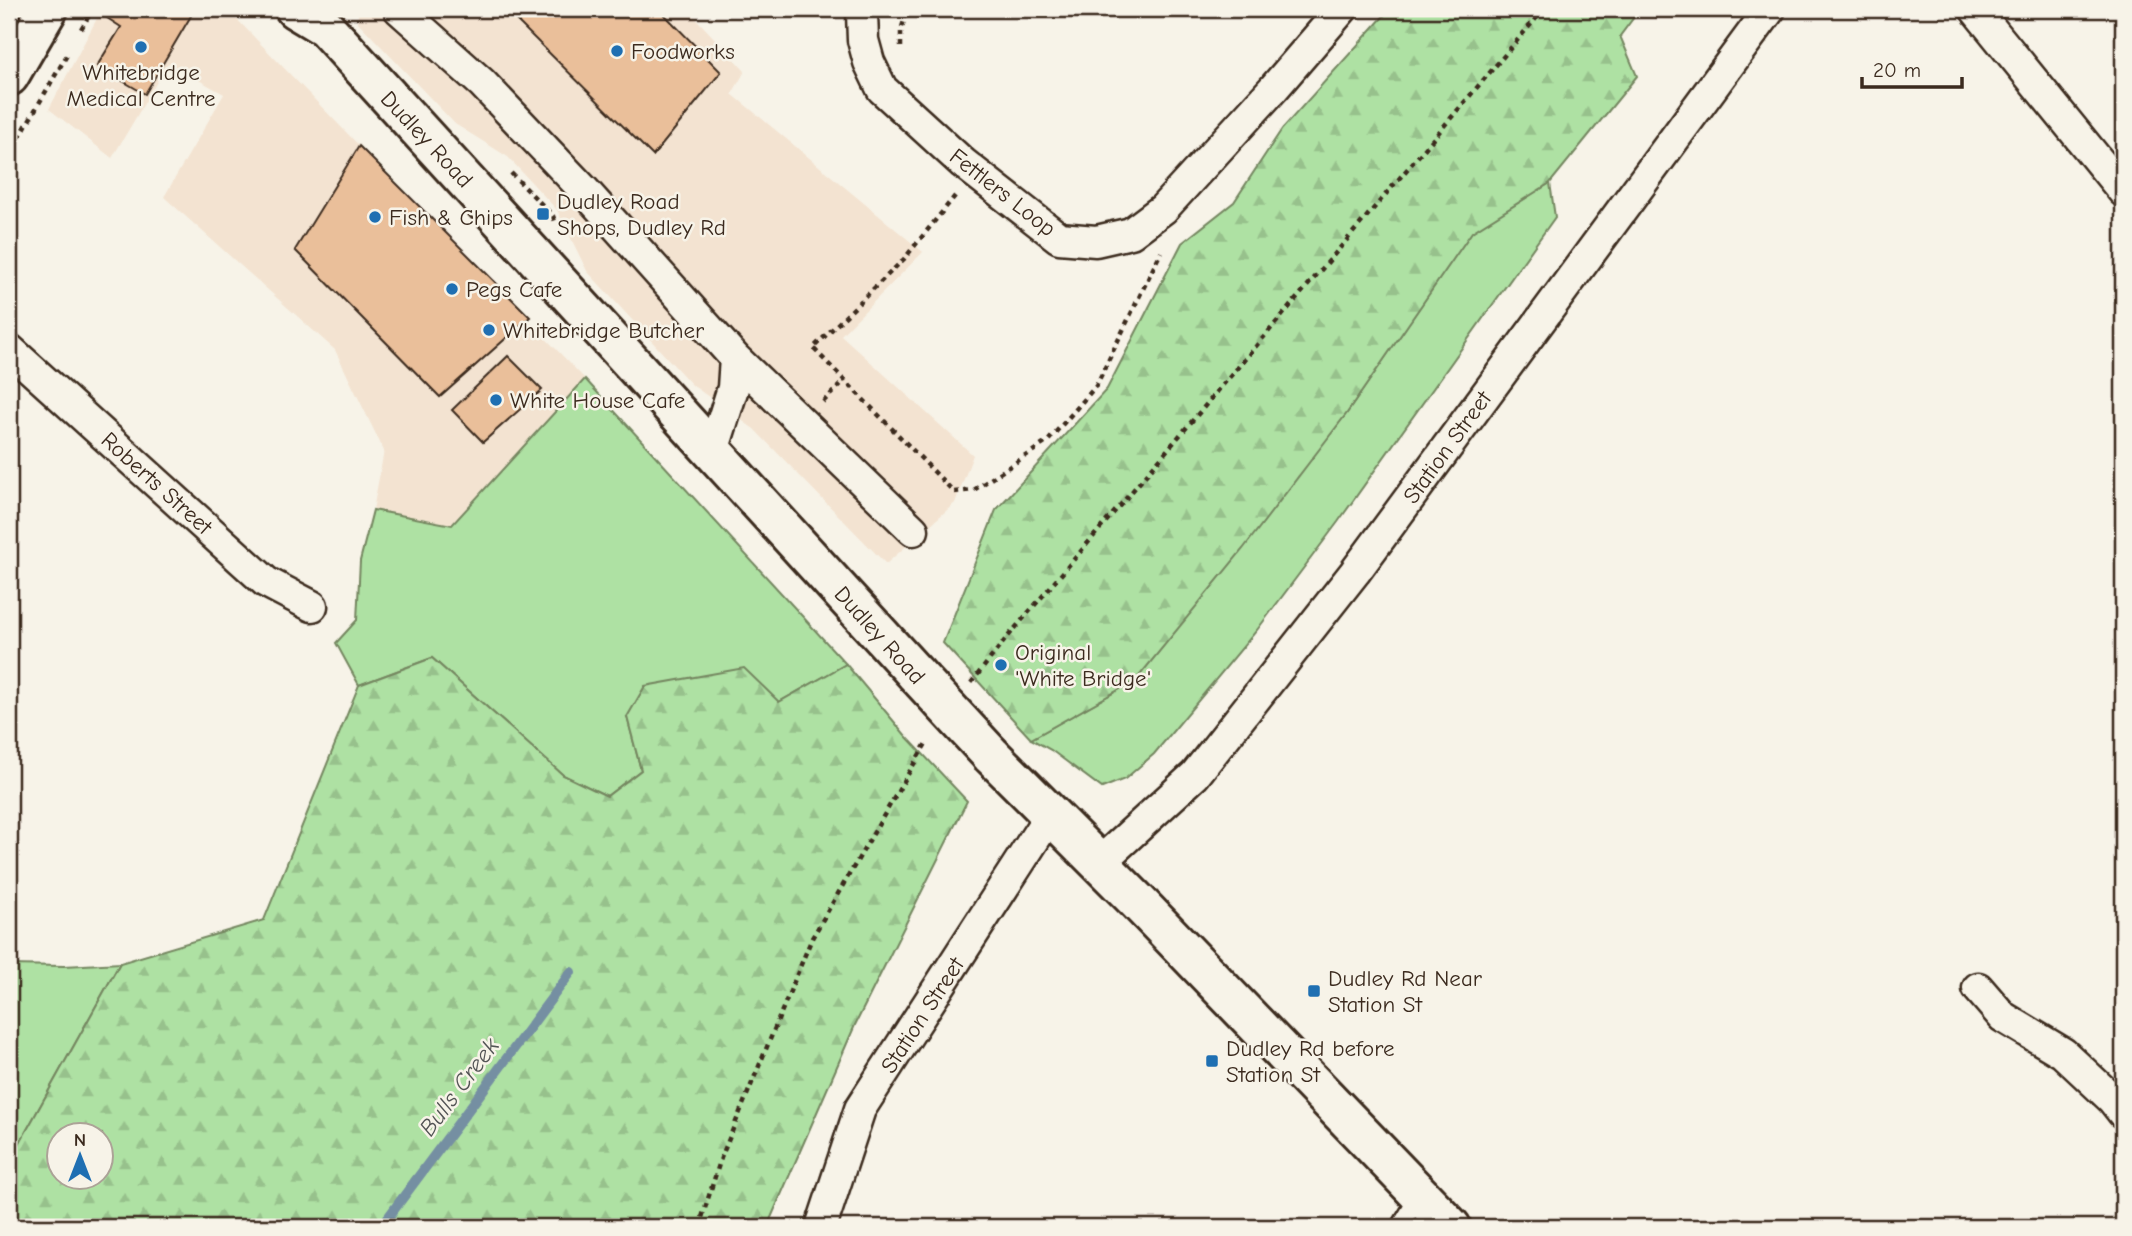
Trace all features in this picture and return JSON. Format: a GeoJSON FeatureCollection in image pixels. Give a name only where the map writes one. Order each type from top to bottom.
{"type":"FeatureCollection","features":[{"type":"Feature","properties":{"kind":"main road"},"geometry":{"type":"LineString","coordinates":[[9,76],[48,9]]}},
{"type":"Feature","properties":{"kind":"main road","name":"Dudley Road"},"geometry":{"type":"LineString","coordinates":[[313,15],[991,755],[1451,1227]]}},
{"type":"Feature","properties":{"kind":"street"},"geometry":{"type":"LineString","coordinates":[[399,9],[482,83],[583,188],[734,358],[913,530]]}},
{"type":"Feature","properties":{"kind":"street","name":"Fettlers Loop"},"geometry":{"type":"LineString","coordinates":[[864,9],[863,40],[869,62],[882,89],[962,163],[1052,233],[1059,238],[1096,242],[1131,233],[1163,209],[1342,9]]}},
{"type":"Feature","properties":{"kind":"street","name":"Station Street"},"geometry":{"type":"LineString","coordinates":[[1099,863],[1195,775],[1355,572],[1770,9]]}},
{"type":"Feature","properties":{"kind":"street"},"geometry":{"type":"LineString","coordinates":[[1975,9],[2123,191]]}},
{"type":"Feature","properties":{"kind":"street","name":"Roberts Street"},"geometry":{"type":"LineString","coordinates":[[9,349],[266,582],[312,606]]}},
{"type":"Feature","properties":{"kind":"street"},"geometry":{"type":"LineString","coordinates":[[713,451],[733,388],[734,358]]}},
{"type":"Feature","properties":{"kind":"street","name":"Station Street"},"geometry":{"type":"LineString","coordinates":[[821,1227],[860,1109],[1050,816]]}},
{"type":"Feature","properties":{"kind":"street"},"geometry":{"type":"LineString","coordinates":[[1978,988],[2003,1017],[2063,1053],[2112,1099],[2123,1113]]}},
{"type":"Feature","properties":{"kind":"lane"},"geometry":{"type":"LineString","coordinates":[[1400,1227],[1420,1194]]}},
{"type":"Feature","properties":{"kind":"path"},"geometry":{"type":"LineString","coordinates":[[79,33],[93,9]]}},
{"type":"Feature","properties":{"kind":"path"},"geometry":{"type":"LineString","coordinates":[[902,53],[901,30],[908,9]]}},
{"type":"Feature","properties":{"kind":"path"},"geometry":{"type":"LineString","coordinates":[[964,692],[1032,608],[1544,9]]}},
{"type":"Feature","properties":{"kind":"path"},"geometry":{"type":"LineString","coordinates":[[1664,9],[1666,13],[1671,9]]}},
{"type":"Feature","properties":{"kind":"path"},"geometry":{"type":"LineString","coordinates":[[9,155],[73,44]]}},
{"type":"Feature","properties":{"kind":"path"},"geometry":{"type":"LineString","coordinates":[[956,195],[904,259],[814,348],[954,492],[974,490],[1048,441],[1096,386],[1165,243]]}},
{"type":"Feature","properties":{"kind":"path"},"geometry":{"type":"LineString","coordinates":[[699,1227],[721,1158],[812,938],[932,735]]}},
{"type":"Feature","properties":{"kind":"shaded area"},"geometry":{"type":"Polygon","coordinates":[[[102,9],[227,9],[585,379],[452,525],[373,510],[384,451],[335,350],[164,197],[224,94],[168,63],[112,158],[49,109],[102,9]]]}},
{"type":"Feature","properties":{"kind":"shaded area"},"geometry":{"type":"Polygon","coordinates":[[[359,9],[687,9],[745,71],[732,94],[923,252],[841,335],[973,455],[955,503],[886,564],[754,429],[692,385],[587,271],[557,210],[508,157],[455,124],[357,21],[359,9]]]}},
{"type":"Feature","properties":{"kind":"green space"},"geometry":{"type":"Polygon","coordinates":[[[1390,9],[1640,9],[1620,36],[1637,76],[1550,183],[1472,232],[1347,413],[1243,549],[1136,680],[1031,739],[943,643],[996,510],[1107,389],[1182,243],[1234,202],[1282,129],[1390,9]]]}},
{"type":"Feature","properties":{"kind":"green space"},"geometry":{"type":"Polygon","coordinates":[[[1550,183],[1555,217],[1338,522],[1257,630],[1154,754],[1125,779],[1102,788],[1051,750],[1031,739],[1136,680],[1347,413],[1472,231],[1550,183]]]}},
{"type":"Feature","properties":{"kind":"green space"},"geometry":{"type":"Polygon","coordinates":[[[585,379],[846,664],[779,702],[627,717],[641,770],[607,796],[563,775],[432,658],[359,685],[336,643],[357,620],[360,561],[373,510],[452,525],[585,379]]]}},
{"type":"Feature","properties":{"kind":"green space"},"geometry":{"type":"Polygon","coordinates":[[[432,658],[563,775],[607,796],[641,770],[627,717],[645,686],[744,668],[779,702],[846,664],[906,736],[967,801],[855,1025],[767,1227],[9,1227],[9,1162],[120,963],[264,920],[359,685],[432,658]]]}},
{"type":"Feature","properties":{"kind":"green space"},"geometry":{"type":"Polygon","coordinates":[[[120,963],[9,1162],[9,965],[120,963]]]}},
{"type":"Feature","properties":{"kind":"building","name":"Whitebridge Medical Centre"},"geometry":{"type":"Polygon","coordinates":[[[108,9],[195,9],[145,94],[97,66],[121,27],[104,16],[108,9]]]}},
{"type":"Feature","properties":{"kind":"building"},"geometry":{"type":"Polygon","coordinates":[[[505,9],[659,9],[721,72],[653,156],[505,9]]]}},
{"type":"Feature","properties":{"kind":"building"},"geometry":{"type":"Polygon","coordinates":[[[359,146],[530,317],[440,397],[295,250],[359,146]]]}},
{"type":"Feature","properties":{"kind":"building","name":"White House Cafe"},"geometry":{"type":"Polygon","coordinates":[[[508,356],[542,390],[483,442],[452,410],[508,356]]]}},
{"type":"Feature","properties":{"kind":"waterway","name":"Bulls Creek"},"geometry":{"type":"LineString","coordinates":[[381,1227],[571,972]]}},
{"type":"Feature","properties":{"kind":"place","name":"Whitebridge Medical Centre"},"geometry":{"type":"Point","coordinates":[141,47]}},
{"type":"Feature","properties":{"kind":"place","name":"Foodworks"},"geometry":{"type":"Point","coordinates":[617,51]}},
{"type":"Feature","properties":{"kind":"place","name":"Dudley Road Shops, Dudley Rd"},"geometry":{"type":"Point","coordinates":[543,214]}},
{"type":"Feature","properties":{"kind":"place","name":"Fish & Chips"},"geometry":{"type":"Point","coordinates":[375,217]}},
{"type":"Feature","properties":{"kind":"place","name":"Pegs Cafe"},"geometry":{"type":"Point","coordinates":[452,289]}},
{"type":"Feature","properties":{"kind":"place","name":"Whitebridge Butcher"},"geometry":{"type":"Point","coordinates":[489,330]}},
{"type":"Feature","properties":{"kind":"place","name":"White House Cafe"},"geometry":{"type":"Point","coordinates":[496,400]}},
{"type":"Feature","properties":{"kind":"place","name":"Original 'White Bridge'"},"geometry":{"type":"Point","coordinates":[1001,665]}},
{"type":"Feature","properties":{"kind":"place","name":"Dudley Rd Near Station St"},"geometry":{"type":"Point","coordinates":[1314,991]}},
{"type":"Feature","properties":{"kind":"place","name":"Dudley Rd before Station St"},"geometry":{"type":"Point","coordinates":[1212,1061]}}]}
